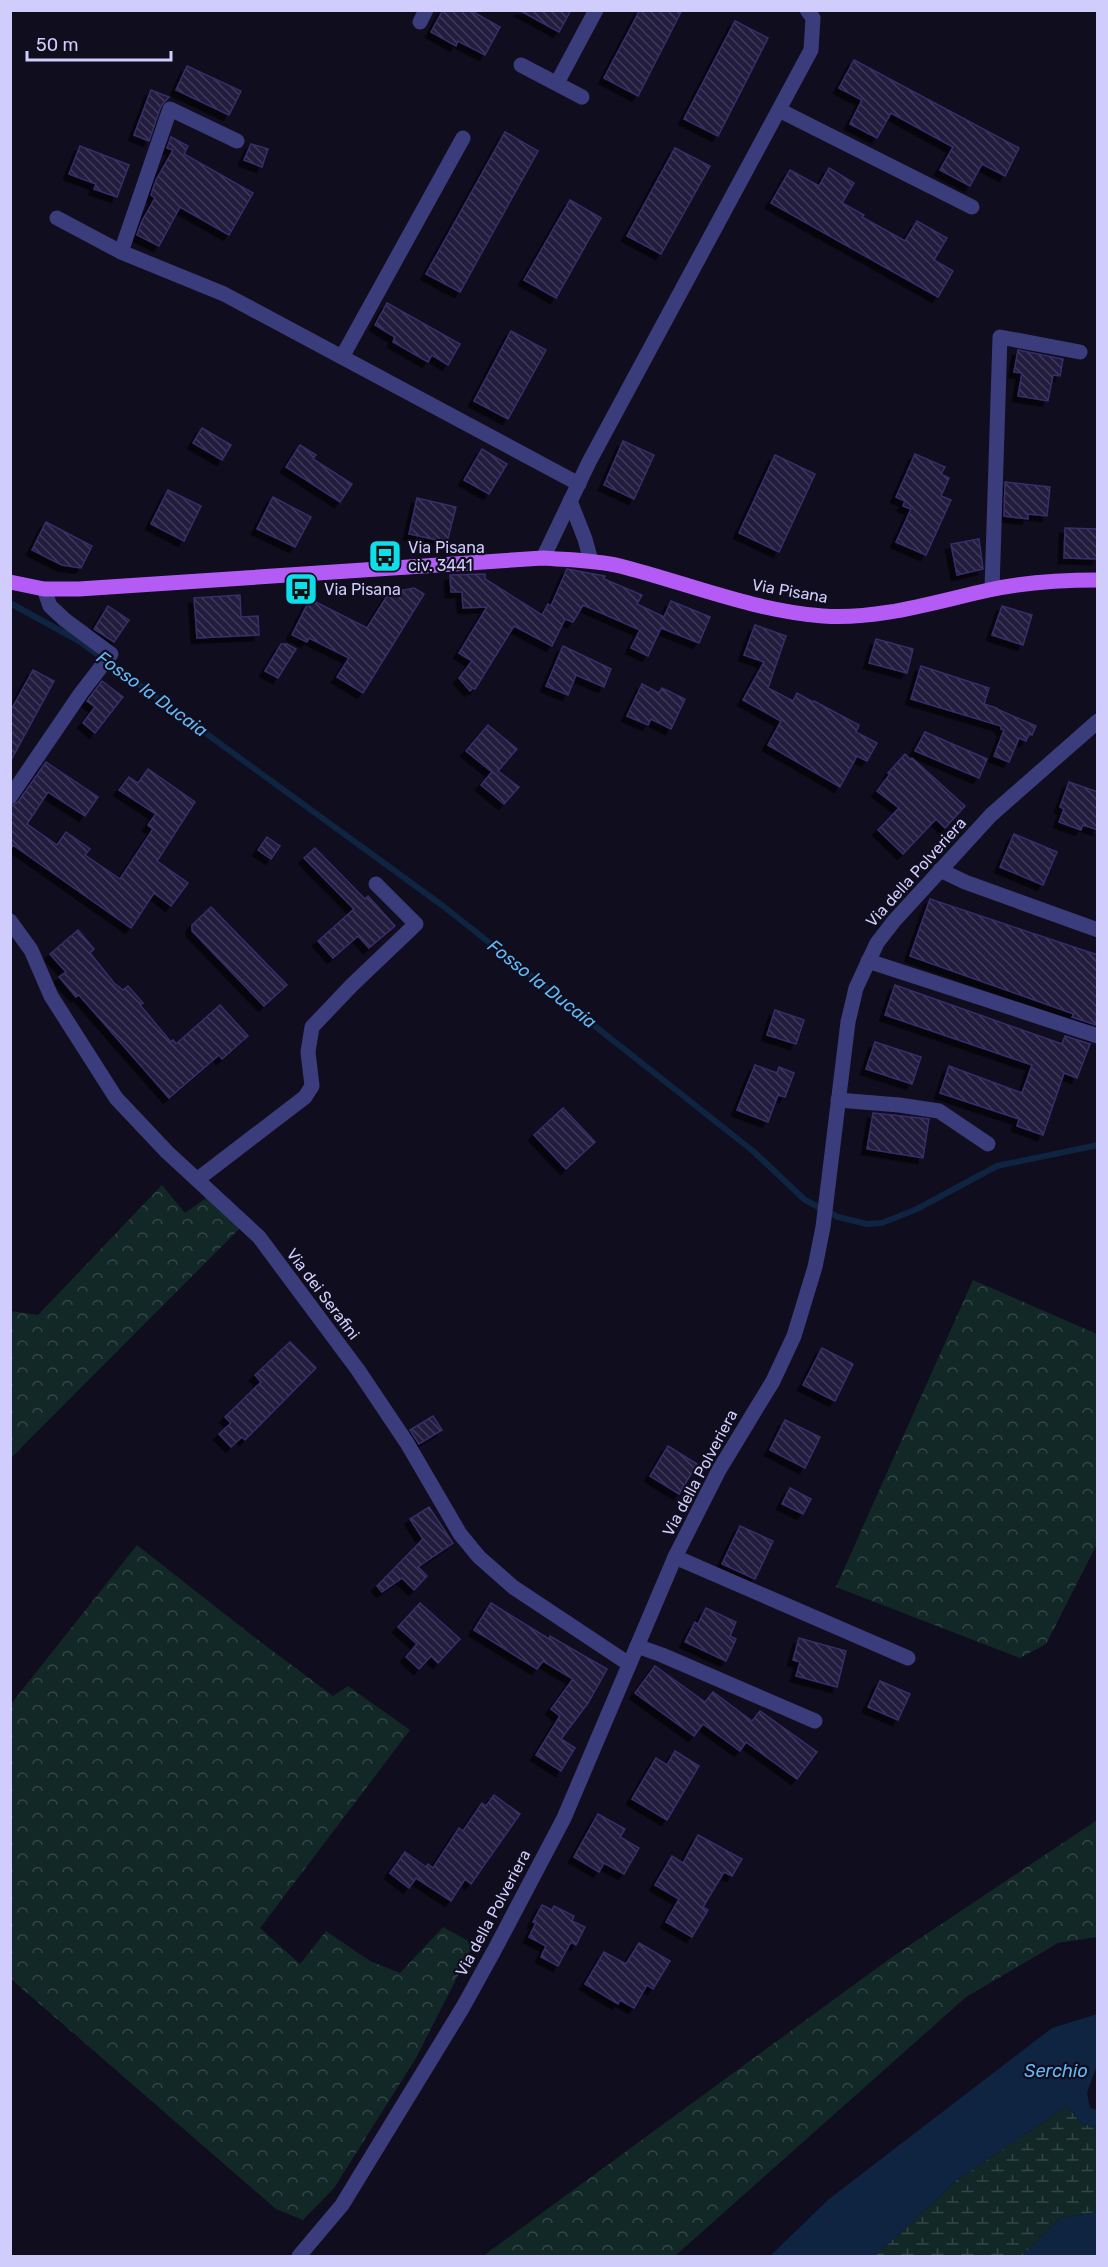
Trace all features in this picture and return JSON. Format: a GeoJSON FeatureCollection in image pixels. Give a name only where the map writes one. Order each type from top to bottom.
{"type":"FeatureCollection","features":[{"type":"Feature","properties":{"kind":"main road","name":"Via Pisana"},"geometry":{"type":"LineString","coordinates":[[10,582],[44,589],[79,589],[543,558],[591,561],[618,566],[767,608],[821,616],[869,616],[992,589],[1052,581],[1098,580]]}},
{"type":"Feature","properties":{"kind":"street"},"geometry":{"type":"LineString","coordinates":[[557,83],[596,10]]}},
{"type":"Feature","properties":{"kind":"street"},"geometry":{"type":"LineString","coordinates":[[543,558],[579,484],[812,50],[813,18],[807,10]]}},
{"type":"Feature","properties":{"kind":"street"},"geometry":{"type":"LineString","coordinates":[[521,65],[582,97]]}},
{"type":"Feature","properties":{"kind":"street"},"geometry":{"type":"LineString","coordinates":[[121,252],[171,109],[237,141]]}},
{"type":"Feature","properties":{"kind":"street"},"geometry":{"type":"LineString","coordinates":[[779,110],[972,207]]}},
{"type":"Feature","properties":{"kind":"street"},"geometry":{"type":"LineString","coordinates":[[342,357],[463,138]]}},
{"type":"Feature","properties":{"kind":"street"},"geometry":{"type":"LineString","coordinates":[[57,218],[121,252],[224,294],[579,484]]}},
{"type":"Feature","properties":{"kind":"street"},"geometry":{"type":"LineString","coordinates":[[992,589],[1000,337],[1080,352]]}},
{"type":"Feature","properties":{"kind":"street"},"geometry":{"type":"LineString","coordinates":[[570,501],[591,561]]}},
{"type":"Feature","properties":{"kind":"street"},"geometry":{"type":"LineString","coordinates":[[10,797],[111,654],[50,606],[44,589]]}},
{"type":"Feature","properties":{"kind":"street","name":"Via della Polveriera"},"geometry":{"type":"LineString","coordinates":[[299,2256],[342,2205],[463,2007],[564,1818],[675,1557],[719,1470],[773,1381],[794,1336],[815,1268],[824,1222],[838,1100],[853,1000],[856,988],[877,943],[939,870],[991,815],[1098,721]]}},
{"type":"Feature","properties":{"kind":"street"},"geometry":{"type":"LineString","coordinates":[[939,870],[965,882],[1098,930]]}},
{"type":"Feature","properties":{"kind":"street"},"geometry":{"type":"LineString","coordinates":[[198,1179],[305,1097],[312,1086],[308,1052],[312,1027],[416,924],[376,884]]}},
{"type":"Feature","properties":{"kind":"street","name":"Via dei Serafini"},"geometry":{"type":"LineString","coordinates":[[10,921],[31,950],[51,996],[116,1098],[166,1152],[259,1237],[358,1370],[407,1443],[460,1534],[478,1557],[513,1587],[629,1664]]}},
{"type":"Feature","properties":{"kind":"street"},"geometry":{"type":"LineString","coordinates":[[868,961],[1098,1036]]}},
{"type":"Feature","properties":{"kind":"street"},"geometry":{"type":"LineString","coordinates":[[838,1100],[939,1111],[988,1144]]}},
{"type":"Feature","properties":{"kind":"street"},"geometry":{"type":"LineString","coordinates":[[675,1557],[908,1658]]}},
{"type":"Feature","properties":{"kind":"street"},"geometry":{"type":"LineString","coordinates":[[637,1646],[815,1720]]}},
{"type":"Feature","properties":{"kind":"green space"},"geometry":{"type":"Polygon","coordinates":[[[162,1185],[185,1213],[209,1196],[241,1227],[11,1458],[11,1311],[38,1315],[162,1185]]]}},
{"type":"Feature","properties":{"kind":"green space"},"geometry":{"type":"Polygon","coordinates":[[[973,1280],[1097,1334],[1097,1544],[1046,1644],[1020,1658],[836,1587],[973,1280]]]}},
{"type":"Feature","properties":{"kind":"green space"},"geometry":{"type":"Polygon","coordinates":[[[137,1545],[333,1696],[348,1686],[410,1730],[260,1928],[300,1964],[326,1931],[370,1961],[400,1973],[443,1927],[474,1944],[416,2058],[334,2188],[303,2220],[276,2209],[11,1979],[11,1704],[137,1545]]]}},
{"type":"Feature","properties":{"kind":"green space"},"geometry":{"type":"Polygon","coordinates":[[[1097,1820],[1097,1937],[1058,1943],[966,1997],[675,2256],[483,2256],[892,1957],[1097,1820]]]}},
{"type":"Feature","properties":{"kind":"green space"},"geometry":{"type":"Polygon","coordinates":[[[1067,2106],[1082,2124],[1097,2127],[1097,2212],[1060,2218],[1022,2256],[875,2256],[957,2180],[1067,2106]]]}},
{"type":"Feature","properties":{"kind":"water","name":"Serchio"},"geometry":{"type":"Polygon","coordinates":[[[1097,2014],[1097,2065],[1087,2093],[1090,2108],[1097,2110],[1097,2127],[1082,2124],[1067,2106],[957,2180],[875,2256],[770,2256],[829,2199],[1052,2028],[1097,2014]]]}},
{"type":"Feature","properties":{"kind":"water"},"geometry":{"type":"Polygon","coordinates":[[[1097,2212],[1097,2256],[1022,2256],[1060,2218],[1097,2212]]]}},
{"type":"Feature","properties":{"kind":"building"},"geometry":{"type":"Polygon","coordinates":[[[443,10],[470,10],[500,27],[485,55],[458,41],[456,46],[431,32],[443,10]]]}},
{"type":"Feature","properties":{"kind":"building"},"geometry":{"type":"Polygon","coordinates":[[[519,10],[571,10],[559,32],[519,10]]]}},
{"type":"Feature","properties":{"kind":"building"},"geometry":{"type":"Polygon","coordinates":[[[640,10],[682,10],[638,96],[604,78],[640,10]]]}},
{"type":"Feature","properties":{"kind":"building"},"geometry":{"type":"Polygon","coordinates":[[[735,21],[768,38],[718,136],[684,119],[735,21]]]}},
{"type":"Feature","properties":{"kind":"building"},"geometry":{"type":"Polygon","coordinates":[[[854,60],[1019,148],[1005,176],[982,164],[970,186],[940,170],[953,147],[891,113],[877,138],[850,124],[862,100],[839,88],[854,60]]]}},
{"type":"Feature","properties":{"kind":"building"},"geometry":{"type":"Polygon","coordinates":[[[187,66],[241,91],[229,115],[176,90],[187,66]]]}},
{"type":"Feature","properties":{"kind":"building"},"geometry":{"type":"Polygon","coordinates":[[[151,90],[169,97],[161,106],[149,141],[134,135],[151,90]]]}},
{"type":"Feature","properties":{"kind":"building"},"geometry":{"type":"Polygon","coordinates":[[[505,132],[538,151],[460,292],[426,274],[505,132]]]}},
{"type":"Feature","properties":{"kind":"building"},"geometry":{"type":"Polygon","coordinates":[[[171,137],[188,146],[184,154],[253,193],[229,235],[180,207],[159,246],[137,235],[155,198],[151,195],[156,180],[173,150],[167,148],[171,137]]]}},
{"type":"Feature","properties":{"kind":"building"},"geometry":{"type":"Polygon","coordinates":[[[251,144],[268,149],[262,167],[244,160],[251,144]]]}},
{"type":"Feature","properties":{"kind":"building"},"geometry":{"type":"Polygon","coordinates":[[[80,146],[129,165],[117,197],[94,189],[96,184],[69,174],[80,146]]]}},
{"type":"Feature","properties":{"kind":"building"},"geometry":{"type":"Polygon","coordinates":[[[675,148],[710,166],[661,254],[627,236],[675,148]]]}},
{"type":"Feature","properties":{"kind":"building"},"geometry":{"type":"Polygon","coordinates":[[[829,168],[854,183],[842,203],[864,215],[862,217],[905,241],[917,221],[947,238],[934,260],[953,271],[938,297],[771,203],[790,170],[819,186],[829,168]]]}},
{"type":"Feature","properties":{"kind":"building"},"geometry":{"type":"Polygon","coordinates":[[[570,200],[601,218],[556,298],[524,280],[570,200]]]}},
{"type":"Feature","properties":{"kind":"building"},"geometry":{"type":"Polygon","coordinates":[[[387,303],[460,344],[448,365],[432,355],[428,362],[393,342],[395,337],[375,325],[387,303]]]}},
{"type":"Feature","properties":{"kind":"building"},"geometry":{"type":"Polygon","coordinates":[[[511,331],[546,350],[508,419],[474,401],[511,331]]]}},
{"type":"Feature","properties":{"kind":"building"},"geometry":{"type":"Polygon","coordinates":[[[1018,350],[1063,359],[1060,376],[1053,375],[1048,401],[1018,396],[1022,373],[1014,372],[1018,350]]]}},
{"type":"Feature","properties":{"kind":"building"},"geometry":{"type":"Polygon","coordinates":[[[202,428],[231,445],[222,460],[193,443],[202,428]]]}},
{"type":"Feature","properties":{"kind":"building"},"geometry":{"type":"Polygon","coordinates":[[[623,441],[654,455],[634,499],[604,485],[623,441]]]}},
{"type":"Feature","properties":{"kind":"building"},"geometry":{"type":"Polygon","coordinates":[[[300,445],[316,455],[313,459],[352,484],[340,502],[286,467],[300,445]]]}},
{"type":"Feature","properties":{"kind":"building"},"geometry":{"type":"Polygon","coordinates":[[[482,449],[507,464],[489,494],[464,480],[482,449]]]}},
{"type":"Feature","properties":{"kind":"building"},"geometry":{"type":"Polygon","coordinates":[[[915,454],[945,467],[941,474],[949,478],[941,496],[951,500],[926,555],[896,542],[911,509],[903,506],[905,501],[896,497],[915,454]]]}},
{"type":"Feature","properties":{"kind":"building"},"geometry":{"type":"Polygon","coordinates":[[[775,455],[815,474],[779,552],[739,533],[775,455]]]}},
{"type":"Feature","properties":{"kind":"building"},"geometry":{"type":"Polygon","coordinates":[[[1005,482],[1050,487],[1047,516],[1028,514],[1028,519],[1004,516],[1005,482]]]}},
{"type":"Feature","properties":{"kind":"building"},"geometry":{"type":"Polygon","coordinates":[[[168,490],[201,506],[184,541],[151,524],[168,490]]]}},
{"type":"Feature","properties":{"kind":"building"},"geometry":{"type":"Polygon","coordinates":[[[273,497],[311,517],[295,547],[257,529],[273,497]]]}},
{"type":"Feature","properties":{"kind":"building"},"geometry":{"type":"Polygon","coordinates":[[[417,498],[456,507],[447,542],[409,534],[417,498]]]}},
{"type":"Feature","properties":{"kind":"building"},"geometry":{"type":"Polygon","coordinates":[[[46,522],[92,546],[81,568],[62,565],[32,550],[46,522]]]}},
{"type":"Feature","properties":{"kind":"building"},"geometry":{"type":"Polygon","coordinates":[[[1065,528],[1098,529],[1098,559],[1064,558],[1065,528]]]}},
{"type":"Feature","properties":{"kind":"building"},"geometry":{"type":"Polygon","coordinates":[[[979,539],[983,569],[957,575],[951,544],[979,539]]]}},
{"type":"Feature","properties":{"kind":"building"},"geometry":{"type":"Polygon","coordinates":[[[567,569],[605,576],[604,579],[642,595],[637,604],[664,617],[671,601],[710,617],[699,643],[661,628],[648,656],[631,648],[640,630],[583,605],[573,622],[565,619],[552,646],[514,626],[475,689],[470,691],[459,678],[472,661],[459,653],[487,607],[463,608],[462,592],[451,592],[450,575],[485,574],[485,579],[542,615],[548,604],[551,606],[567,569]]]}},
{"type":"Feature","properties":{"kind":"building"},"geometry":{"type":"Polygon","coordinates":[[[414,588],[424,594],[363,693],[337,677],[349,658],[309,638],[307,642],[292,635],[310,599],[367,628],[389,593],[414,588]]]}},
{"type":"Feature","properties":{"kind":"building"},"geometry":{"type":"Polygon","coordinates":[[[240,595],[241,617],[258,616],[259,635],[197,638],[194,598],[240,595]]]}},
{"type":"Feature","properties":{"kind":"building"},"geometry":{"type":"Polygon","coordinates":[[[108,606],[129,620],[114,642],[94,629],[108,606]]]}},
{"type":"Feature","properties":{"kind":"building"},"geometry":{"type":"Polygon","coordinates":[[[1002,606],[1032,615],[1023,645],[992,635],[1002,606]]]}},
{"type":"Feature","properties":{"kind":"building"},"geometry":{"type":"Polygon","coordinates":[[[755,625],[786,636],[768,688],[793,701],[797,693],[814,701],[859,725],[856,732],[877,743],[867,761],[857,756],[840,787],[768,745],[781,721],[743,700],[764,662],[744,655],[755,625]]]}},
{"type":"Feature","properties":{"kind":"building"},"geometry":{"type":"Polygon","coordinates":[[[876,639],[913,649],[907,673],[869,663],[876,639]]]}},
{"type":"Feature","properties":{"kind":"building"},"geometry":{"type":"Polygon","coordinates":[[[281,644],[287,644],[296,649],[278,678],[265,671],[281,644]]]}},
{"type":"Feature","properties":{"kind":"building"},"geometry":{"type":"Polygon","coordinates":[[[563,646],[611,669],[604,687],[576,675],[568,695],[546,686],[563,646]]]}},
{"type":"Feature","properties":{"kind":"building"},"geometry":{"type":"Polygon","coordinates":[[[921,666],[989,688],[984,704],[1036,726],[1032,735],[1029,734],[1026,741],[1019,738],[1009,762],[994,756],[1004,730],[1001,726],[911,699],[921,666]]]}},
{"type":"Feature","properties":{"kind":"building"},"geometry":{"type":"Polygon","coordinates":[[[33,670],[54,681],[10,762],[10,712],[33,670]]]}},
{"type":"Feature","properties":{"kind":"building"},"geometry":{"type":"Polygon","coordinates":[[[102,681],[123,697],[95,733],[83,723],[95,707],[87,701],[102,681]]]}},
{"type":"Feature","properties":{"kind":"building"},"geometry":{"type":"Polygon","coordinates":[[[642,684],[659,693],[662,688],[685,699],[671,729],[651,719],[648,725],[627,716],[642,684]]]}},
{"type":"Feature","properties":{"kind":"building"},"geometry":{"type":"Polygon","coordinates":[[[488,725],[517,749],[498,771],[519,787],[504,804],[481,785],[492,772],[466,751],[488,725]]]}},
{"type":"Feature","properties":{"kind":"building"},"geometry":{"type":"Polygon","coordinates":[[[925,732],[987,759],[979,778],[915,751],[925,732]]]}},
{"type":"Feature","properties":{"kind":"building"},"geometry":{"type":"Polygon","coordinates":[[[905,754],[965,806],[945,828],[936,819],[903,854],[878,830],[899,808],[877,791],[890,774],[888,773],[905,754]]]}},
{"type":"Feature","properties":{"kind":"building"},"geometry":{"type":"Polygon","coordinates":[[[46,762],[98,797],[85,816],[48,792],[27,824],[57,845],[66,832],[90,849],[85,855],[120,879],[153,829],[148,825],[156,814],[119,790],[129,777],[138,783],[148,769],[195,802],[157,861],[188,883],[171,906],[154,893],[131,928],[13,845],[10,849],[10,807],[18,802],[46,762]]]}},
{"type":"Feature","properties":{"kind":"building"},"geometry":{"type":"Polygon","coordinates":[[[1069,782],[1098,792],[1098,830],[1083,825],[1081,830],[1059,822],[1064,809],[1060,807],[1069,782]]]}},
{"type":"Feature","properties":{"kind":"building"},"geometry":{"type":"Polygon","coordinates":[[[1014,834],[1057,852],[1043,885],[1000,867],[1014,834]]]}},
{"type":"Feature","properties":{"kind":"building"},"geometry":{"type":"Polygon","coordinates":[[[267,837],[280,846],[271,859],[258,850],[267,837]]]}},
{"type":"Feature","properties":{"kind":"building"},"geometry":{"type":"Polygon","coordinates":[[[315,848],[365,899],[368,896],[395,926],[369,948],[358,936],[333,958],[318,941],[354,909],[304,858],[315,848]]]}},
{"type":"Feature","properties":{"kind":"building"},"geometry":{"type":"Polygon","coordinates":[[[930,899],[1098,955],[1096,1025],[1072,1017],[1074,1014],[910,956],[930,899]]]}},
{"type":"Feature","properties":{"kind":"building"},"geometry":{"type":"Polygon","coordinates":[[[211,907],[287,985],[264,1006],[192,931],[192,925],[211,907]]]}},
{"type":"Feature","properties":{"kind":"building"},"geometry":{"type":"Polygon","coordinates":[[[78,930],[94,949],[90,953],[114,983],[123,990],[128,986],[143,1003],[140,1005],[171,1042],[173,1040],[176,1044],[220,1005],[248,1036],[222,1059],[219,1055],[169,1098],[79,995],[76,997],[59,977],[66,972],[50,954],[78,930]]]}},
{"type":"Feature","properties":{"kind":"building"},"geometry":{"type":"Polygon","coordinates":[[[895,985],[1062,1044],[1065,1036],[1090,1044],[1077,1078],[1064,1073],[1043,1135],[1017,1126],[1019,1119],[940,1093],[949,1066],[1022,1093],[1032,1065],[885,1015],[895,985]]]}},
{"type":"Feature","properties":{"kind":"building"},"geometry":{"type":"Polygon","coordinates":[[[775,1010],[804,1020],[796,1044],[767,1035],[775,1010]]]}},
{"type":"Feature","properties":{"kind":"building"},"geometry":{"type":"Polygon","coordinates":[[[875,1042],[921,1057],[912,1084],[866,1069],[875,1042]]]}},
{"type":"Feature","properties":{"kind":"building"},"geometry":{"type":"Polygon","coordinates":[[[755,1065],[777,1073],[779,1067],[794,1073],[785,1097],[778,1095],[768,1122],[737,1110],[755,1065]]]}},
{"type":"Feature","properties":{"kind":"building"},"geometry":{"type":"Polygon","coordinates":[[[563,1108],[595,1142],[566,1169],[534,1135],[563,1108]]]}},
{"type":"Feature","properties":{"kind":"building"},"geometry":{"type":"Polygon","coordinates":[[[873,1113],[929,1119],[923,1158],[867,1149],[873,1113]]]}},
{"type":"Feature","properties":{"kind":"building"},"geometry":{"type":"Polygon","coordinates":[[[290,1342],[316,1368],[245,1440],[242,1437],[231,1447],[219,1434],[231,1423],[225,1417],[261,1382],[255,1375],[290,1342]]]}},
{"type":"Feature","properties":{"kind":"building"},"geometry":{"type":"Polygon","coordinates":[[[822,1348],[853,1364],[835,1401],[803,1385],[822,1348]]]}},
{"type":"Feature","properties":{"kind":"building"},"geometry":{"type":"Polygon","coordinates":[[[433,1416],[442,1430],[419,1444],[410,1430],[433,1416]]]}},
{"type":"Feature","properties":{"kind":"building"},"geometry":{"type":"Polygon","coordinates":[[[785,1420],[820,1437],[805,1468],[770,1450],[785,1420]]]}},
{"type":"Feature","properties":{"kind":"building"},"geometry":{"type":"Polygon","coordinates":[[[668,1446],[697,1464],[679,1494],[650,1476],[668,1446]]]}},
{"type":"Feature","properties":{"kind":"building"},"geometry":{"type":"Polygon","coordinates":[[[790,1488],[811,1499],[803,1514],[782,1504],[790,1488]]]}},
{"type":"Feature","properties":{"kind":"building"},"geometry":{"type":"Polygon","coordinates":[[[429,1507],[453,1543],[418,1567],[427,1576],[414,1590],[402,1578],[382,1592],[377,1586],[423,1539],[410,1519],[429,1507]]]}},
{"type":"Feature","properties":{"kind":"building"},"geometry":{"type":"Polygon","coordinates":[[[740,1526],[773,1541],[755,1579],[722,1564],[740,1526]]]}},
{"type":"Feature","properties":{"kind":"building"},"geometry":{"type":"Polygon","coordinates":[[[420,1603],[460,1639],[438,1663],[431,1656],[419,1669],[406,1657],[417,1644],[398,1627],[420,1603]]]}},
{"type":"Feature","properties":{"kind":"building"},"geometry":{"type":"Polygon","coordinates":[[[491,1603],[549,1639],[550,1636],[607,1669],[588,1703],[561,1739],[575,1748],[561,1771],[536,1755],[560,1716],[551,1709],[573,1679],[543,1661],[537,1669],[474,1630],[491,1603]]]}},
{"type":"Feature","properties":{"kind":"building"},"geometry":{"type":"Polygon","coordinates":[[[706,1608],[736,1622],[730,1636],[736,1639],[726,1661],[685,1642],[695,1622],[698,1624],[706,1608]]]}},
{"type":"Feature","properties":{"kind":"building"},"geometry":{"type":"Polygon","coordinates":[[[799,1638],[846,1651],[837,1687],[796,1676],[800,1662],[793,1660],[799,1638]]]}},
{"type":"Feature","properties":{"kind":"building"},"geometry":{"type":"Polygon","coordinates":[[[655,1666],[705,1702],[713,1692],[752,1721],[760,1711],[817,1752],[797,1779],[746,1742],[740,1751],[703,1724],[694,1736],[635,1693],[655,1666]]]}},
{"type":"Feature","properties":{"kind":"building"},"geometry":{"type":"Polygon","coordinates":[[[880,1681],[910,1694],[898,1720],[868,1707],[880,1681]]]}},
{"type":"Feature","properties":{"kind":"building"},"geometry":{"type":"Polygon","coordinates":[[[675,1751],[699,1766],[667,1820],[632,1799],[656,1758],[667,1765],[675,1751]]]}},
{"type":"Feature","properties":{"kind":"building"},"geometry":{"type":"Polygon","coordinates":[[[494,1795],[520,1814],[471,1884],[465,1879],[451,1901],[416,1878],[409,1888],[390,1873],[405,1852],[426,1867],[428,1864],[433,1868],[459,1828],[463,1831],[482,1803],[486,1806],[494,1795]]]}},
{"type":"Feature","properties":{"kind":"building"},"geometry":{"type":"Polygon","coordinates":[[[598,1814],[625,1829],[620,1837],[639,1848],[624,1874],[604,1863],[599,1872],[574,1857],[598,1814]]]}},
{"type":"Feature","properties":{"kind":"building"},"geometry":{"type":"Polygon","coordinates":[[[698,1835],[742,1859],[732,1876],[724,1872],[703,1907],[708,1910],[692,1937],[666,1922],[679,1899],[655,1885],[672,1856],[683,1863],[698,1835]]]}},
{"type":"Feature","properties":{"kind":"building"},"geometry":{"type":"Polygon","coordinates":[[[542,1905],[552,1910],[554,1906],[574,1916],[572,1921],[585,1927],[576,1945],[571,1942],[558,1966],[541,1957],[546,1946],[529,1937],[536,1923],[533,1922],[542,1905]]]}},
{"type":"Feature","properties":{"kind":"building"},"geometry":{"type":"Polygon","coordinates":[[[639,1943],[670,1961],[653,1989],[647,1985],[634,2008],[620,2000],[618,2004],[585,1984],[604,1952],[626,1964],[639,1943]]]}},
{"type":"Feature","properties":{"kind":"waterway","name":"Fosso la Ducaia"},"geometry":{"type":"LineString","coordinates":[[10,603],[79,641],[443,906],[753,1151],[805,1200],[838,1217],[867,1224],[882,1223],[917,1209],[997,1166],[1098,1145]]}},
{"type":"Feature","properties":{"kind":"place","name":"Via Pisana civ. 3441"},"geometry":{"type":"Point","coordinates":[385,556]}},
{"type":"Feature","properties":{"kind":"place","name":"Via Pisana"},"geometry":{"type":"Point","coordinates":[301,589]}}]}
